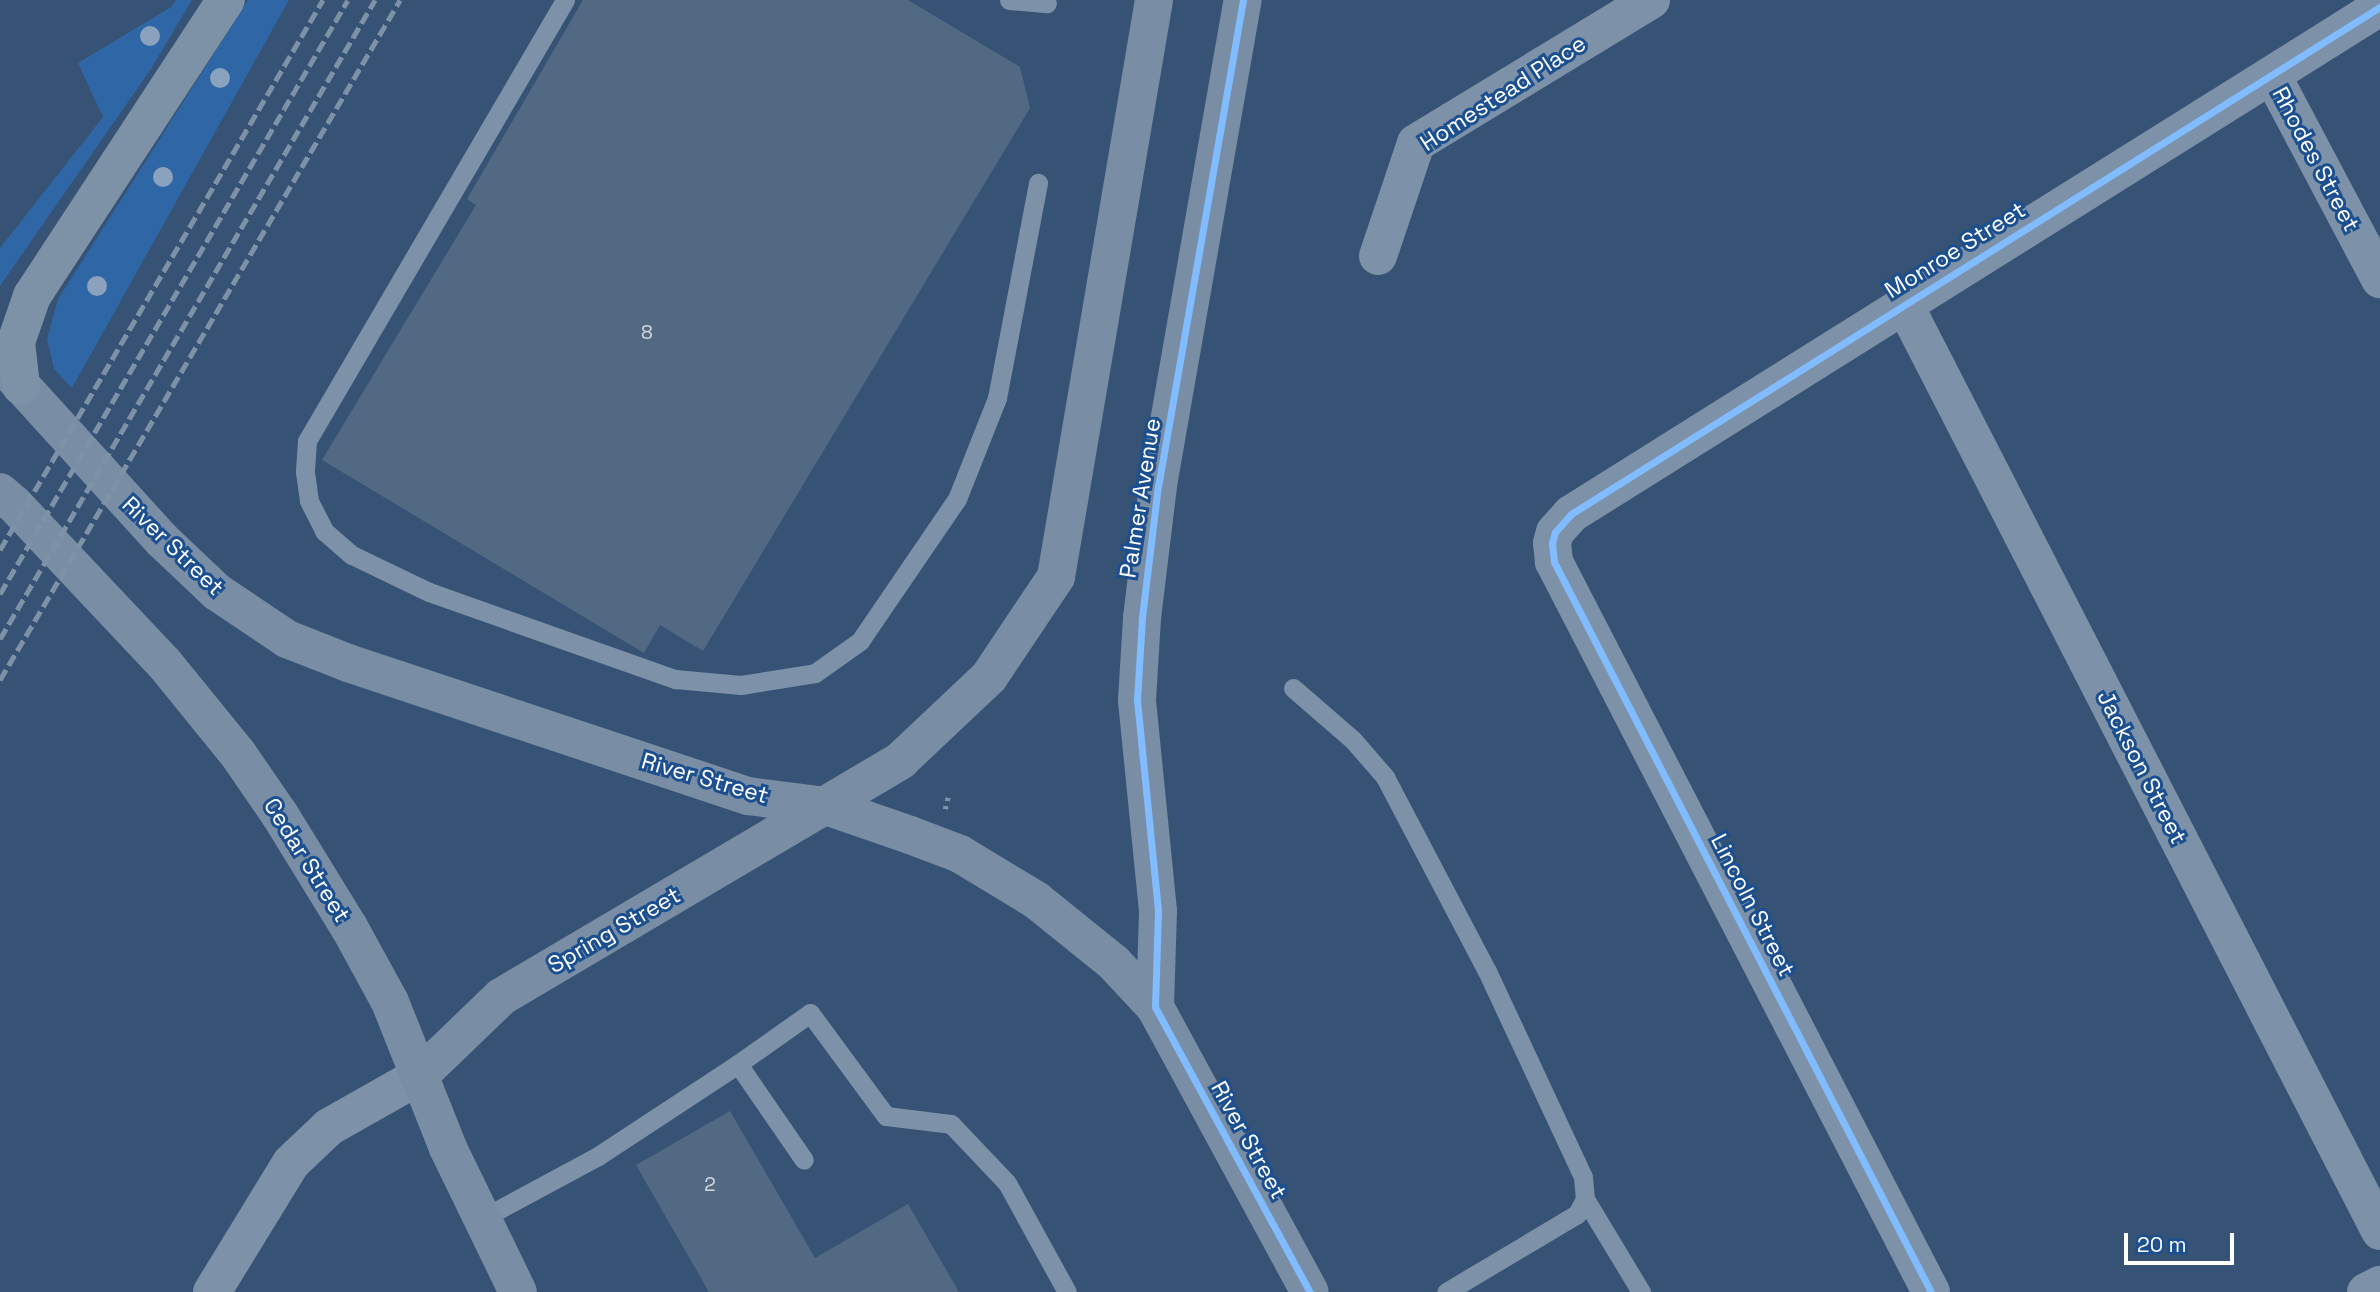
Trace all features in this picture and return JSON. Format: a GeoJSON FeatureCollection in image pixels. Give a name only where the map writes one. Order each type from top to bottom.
{"type":"FeatureCollection","features":[{"type":"Feature","properties":{"kind":"highway"},"geometry":{"type":"LineString","coordinates":[[10,374],[16,342],[32,296],[226,0]]}},
{"type":"Feature","properties":{"kind":"main road"},"geometry":{"type":"LineString","coordinates":[[826,806],[901,760],[954,712],[989,677],[1056,577],[1154,0]]}},
{"type":"Feature","properties":{"kind":"main road","name":"Palmer Avenue"},"geometry":{"type":"LineString","coordinates":[[1155,1007],[1158,911],[1138,700],[1142,618],[1158,485],[1243,0]]}},
{"type":"Feature","properties":{"kind":"main road","name":"River Street"},"geometry":{"type":"LineString","coordinates":[[10,374],[162,540],[217,592],[287,639],[348,663],[748,796],[826,806],[933,843],[994,872],[1079,932],[1114,963],[1155,1007],[1310,1292]]}},
{"type":"Feature","properties":{"kind":"main road","name":"Cedar Street"},"geometry":{"type":"LineString","coordinates":[[0,492],[123,617],[202,707],[280,815],[349,927],[390,1002],[448,1148],[518,1292]]}},
{"type":"Feature","properties":{"kind":"main road","name":"Spring Street"},"geometry":{"type":"LineString","coordinates":[[419,1076],[502,997],[826,806]]}},
{"type":"Feature","properties":{"kind":"street","name":"Homestead Place"},"geometry":{"type":"LineString","coordinates":[[1378,256],[1416,144],[1651,0]]}},
{"type":"Feature","properties":{"kind":"street","name":"Monroe Street"},"geometry":{"type":"LineString","coordinates":[[1555,532],[1571,514],[1904,304],[2273,77],[2369,7]]}},
{"type":"Feature","properties":{"kind":"street","name":"Rhodes Street"},"geometry":{"type":"LineString","coordinates":[[2273,77],[2380,279]]}},
{"type":"Feature","properties":{"kind":"street","name":"Jackson Street"},"geometry":{"type":"LineString","coordinates":[[1904,304],[2380,1231]]}},
{"type":"Feature","properties":{"kind":"street","name":"Lincoln Street"},"geometry":{"type":"LineString","coordinates":[[1555,532],[1552,543],[1554,562],[1931,1292]]}},
{"type":"Feature","properties":{"kind":"street"},"geometry":{"type":"LineString","coordinates":[[212,1292],[290,1163],[329,1127],[419,1076]]}},
{"type":"Feature","properties":{"kind":"street"},"geometry":{"type":"LineString","coordinates":[[2366,1292],[2380,1285]]}},
{"type":"Feature","properties":{"kind":"lane"},"geometry":{"type":"LineString","coordinates":[[565,0],[307,441],[305,472],[309,501],[324,531],[352,555],[429,592],[675,679],[741,685],[815,673],[860,641],[957,499],[997,398],[1038,183]]}},
{"type":"Feature","properties":{"kind":"lane"},"geometry":{"type":"LineString","coordinates":[[1009,0],[1047,3]]}},
{"type":"Feature","properties":{"kind":"lane"},"geometry":{"type":"LineString","coordinates":[[1293,688],[1353,740],[1385,777],[1492,983],[1583,1177],[1585,1199],[1641,1292]]}},
{"type":"Feature","properties":{"kind":"lane"},"geometry":{"type":"LineString","coordinates":[[483,1218],[598,1156],[810,1013],[886,1116],[951,1124],[1007,1183],[1067,1292]]}},
{"type":"Feature","properties":{"kind":"lane"},"geometry":{"type":"LineString","coordinates":[[738,1064],[804,1160]]}},
{"type":"Feature","properties":{"kind":"lane"},"geometry":{"type":"LineString","coordinates":[[1446,1292],[1577,1214],[1585,1199]]}},
{"type":"Feature","properties":{"kind":"shaded area"},"geometry":{"type":"Polygon","coordinates":[[[176,0],[192,0],[151,69],[0,286],[0,248],[103,117],[78,63],[171,7],[176,0]]]}},
{"type":"Feature","properties":{"kind":"shaded area"},"geometry":{"type":"Polygon","coordinates":[[[248,0],[289,0],[72,388],[54,369],[47,339],[58,299],[248,0]]]}},
{"type":"Feature","properties":{"kind":"building"},"geometry":{"type":"Polygon","coordinates":[[[583,0],[908,0],[1020,67],[1030,108],[703,651],[660,625],[644,653],[322,460],[476,205],[467,199],[583,0]]]}},
{"type":"Feature","properties":{"kind":"building"},"geometry":{"type":"Polygon","coordinates":[[[730,1111],[815,1258],[908,1204],[959,1292],[709,1292],[636,1165],[730,1111]]]}},
{"type":"Feature","properties":{"kind":"railway"},"geometry":{"type":"LineString","coordinates":[[0,550],[323,0]]}},
{"type":"Feature","properties":{"kind":"railway"},"geometry":{"type":"LineString","coordinates":[[0,594],[348,0]]}},
{"type":"Feature","properties":{"kind":"railway"},"geometry":{"type":"LineString","coordinates":[[0,639],[375,0]]}},
{"type":"Feature","properties":{"kind":"railway"},"geometry":{"type":"LineString","coordinates":[[0,680],[400,0]]}},
{"type":"Feature","properties":{"kind":"cycle path"},"geometry":{"type":"LineString","coordinates":[[1243,0],[1158,485],[1142,618],[1137,700],[1158,911],[1155,1007],[1310,1292]]}},
{"type":"Feature","properties":{"kind":"cycle path"},"geometry":{"type":"LineString","coordinates":[[1931,1292],[1554,562],[1552,543],[1555,532],[1571,514],[2380,7]]}}]}
